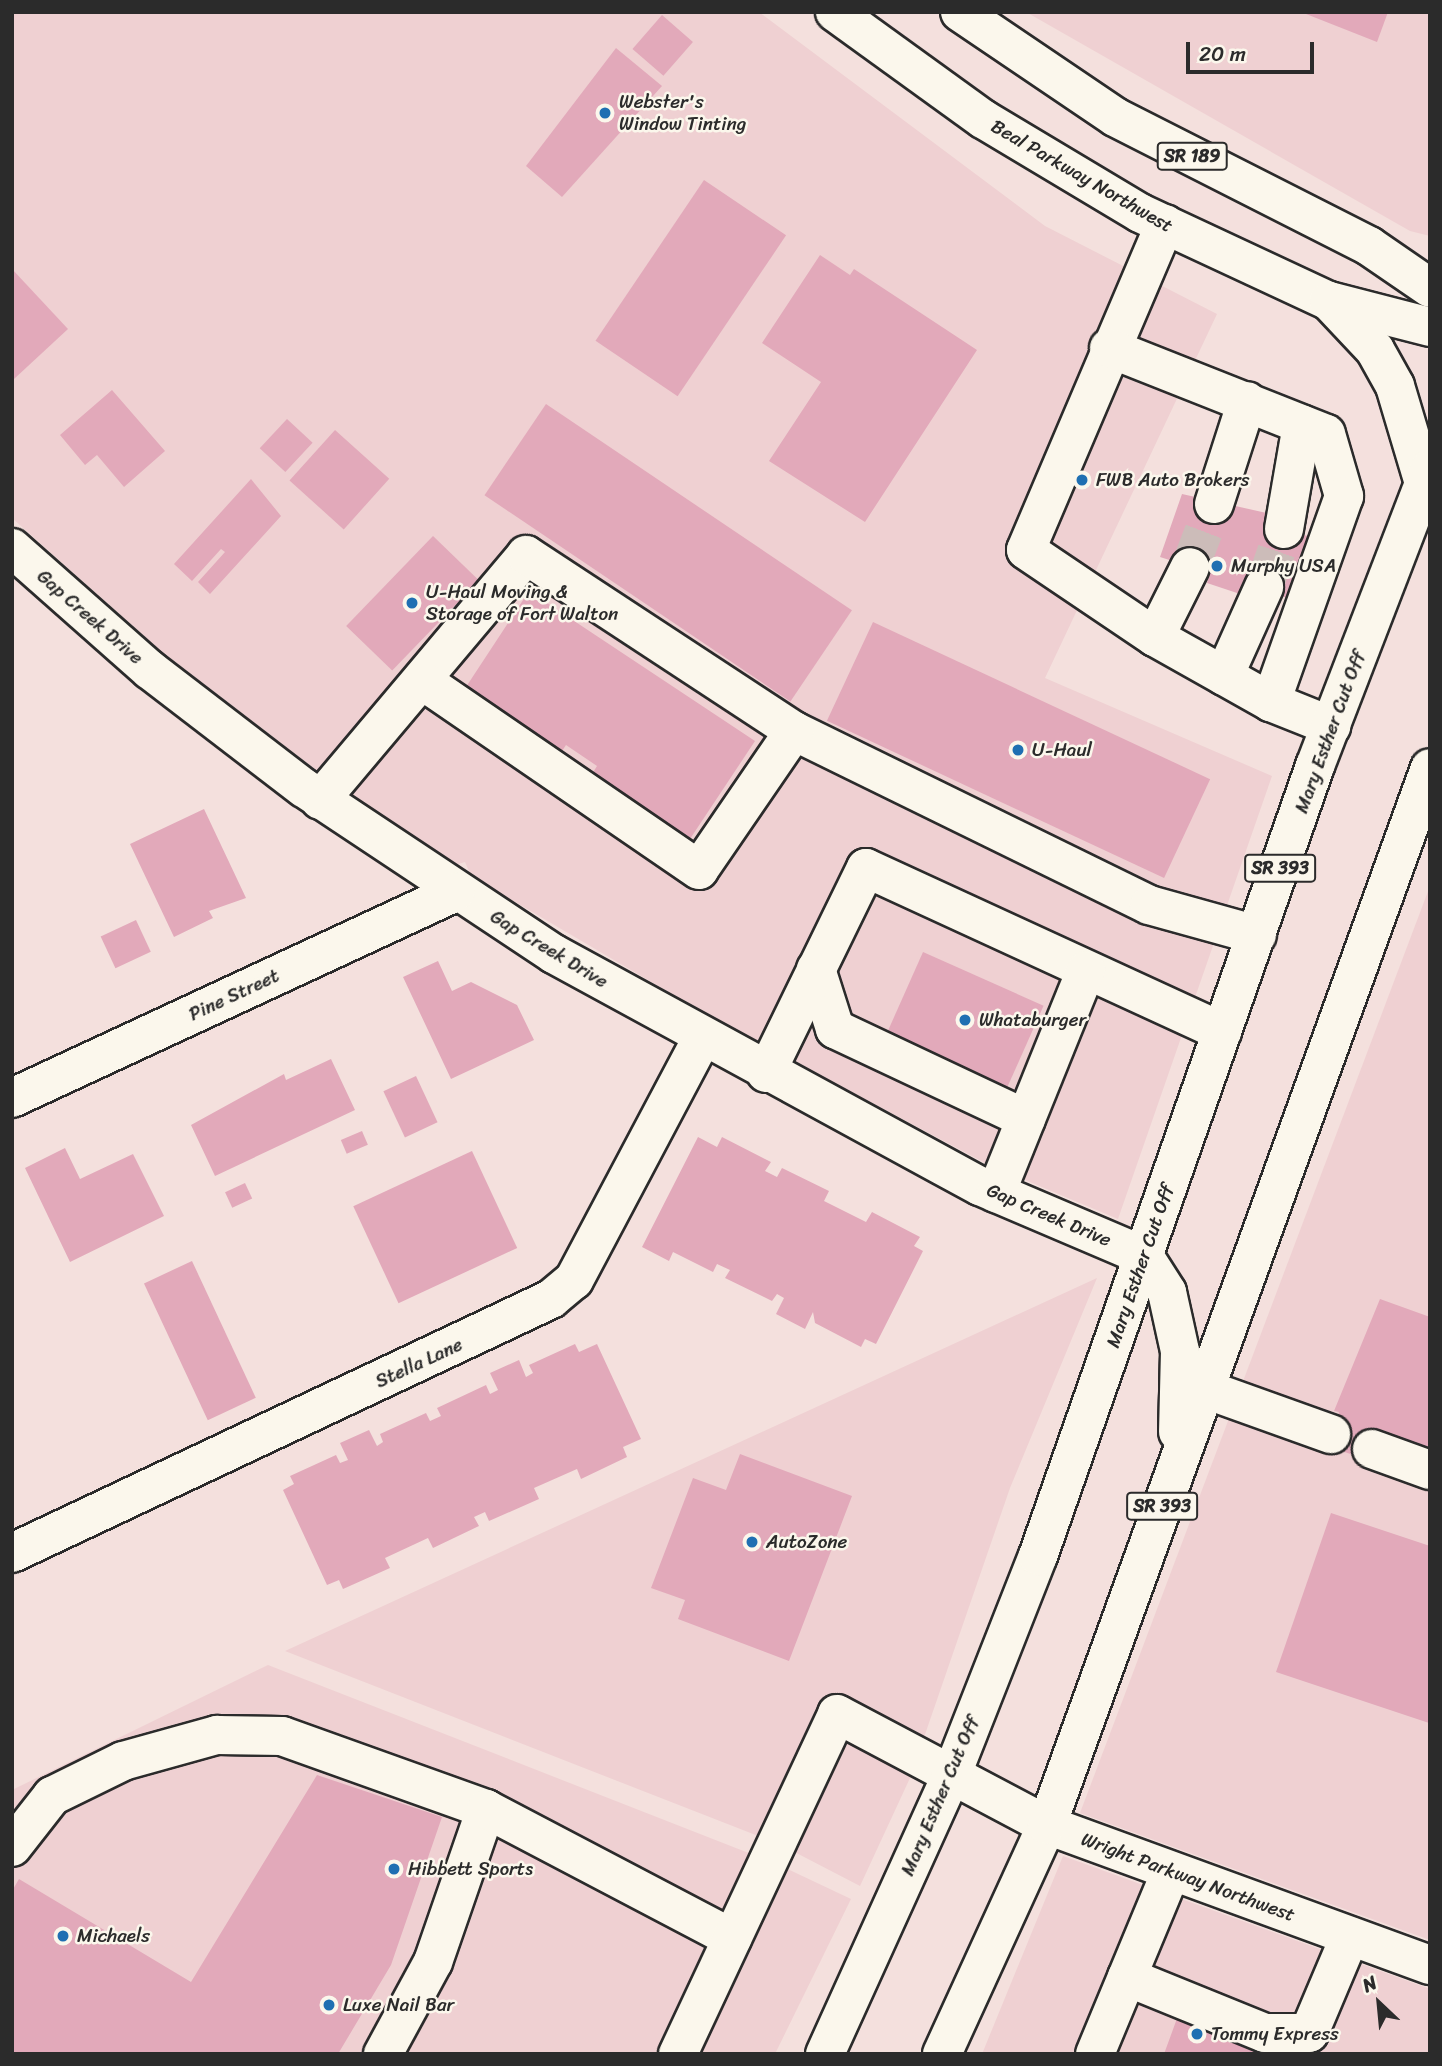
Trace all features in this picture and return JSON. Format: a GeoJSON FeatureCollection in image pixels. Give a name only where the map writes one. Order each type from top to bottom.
{"type":"FeatureCollection","features":[{"type":"Feature","properties":{"kind":"main road","name":"Beal Parkway Northwest"},"geometry":{"type":"LineString","coordinates":[[835,12],[983,119],[1165,225],[1329,301],[1430,327]]}},
{"type":"Feature","properties":{"kind":"main road","name":"SR 189"},"geometry":{"type":"LineString","coordinates":[[960,12],[1115,117],[1369,246],[1430,288]]}},
{"type":"Feature","properties":{"kind":"main road"},"geometry":{"type":"LineString","coordinates":[[1165,225],[1109,348],[1026,550],[1156,637],[1271,702],[1331,726]]}},
{"type":"Feature","properties":{"kind":"main road"},"geometry":{"type":"LineString","coordinates":[[1329,301],[1375,351],[1395,386],[1427,476]]}},
{"type":"Feature","properties":{"kind":"main road"},"geometry":{"type":"LineString","coordinates":[[1109,348],[1326,434],[1344,496],[1271,702]]}},
{"type":"Feature","properties":{"kind":"main road"},"geometry":{"type":"LineString","coordinates":[[1214,503],[1247,401]]}},
{"type":"Feature","properties":{"kind":"main road"},"geometry":{"type":"LineString","coordinates":[[1284,529],[1302,425]]}},
{"type":"Feature","properties":{"kind":"main road","name":"Mary Esther Cut Off"},"geometry":{"type":"LineString","coordinates":[[825,2054],[950,1780],[1144,1256],[1331,726],[1427,476]]}},
{"type":"Feature","properties":{"kind":"main road"},"geometry":{"type":"LineString","coordinates":[[320,800],[526,555],[794,731],[1149,905],[1256,935]]}},
{"type":"Feature","properties":{"kind":"main road","name":"Gap Creek Drive"},"geometry":{"type":"LineString","coordinates":[[19,565],[150,670],[320,800],[456,892],[766,1073],[996,1193],[1144,1256]]}},
{"type":"Feature","properties":{"kind":"main road"},"geometry":{"type":"LineString","coordinates":[[1156,637],[1190,566]]}},
{"type":"Feature","properties":{"kind":"main road"},"geometry":{"type":"LineString","coordinates":[[1224,676],[1264,587]]}},
{"type":"Feature","properties":{"kind":"main road"},"geometry":{"type":"LineString","coordinates":[[422,680],[699,870],[794,731]]}},
{"type":"Feature","properties":{"kind":"main road","name":"SR 393"},"geometry":{"type":"LineString","coordinates":[[942,2054],[1047,1825],[1430,768]]}},
{"type":"Feature","properties":{"kind":"main road"},"geometry":{"type":"LineString","coordinates":[[766,1073],[866,868],[1222,1032]]}},
{"type":"Feature","properties":{"kind":"main road","name":"Pine Street"},"geometry":{"type":"LineString","coordinates":[[12,1098],[456,892]]}},
{"type":"Feature","properties":{"kind":"main road"},"geometry":{"type":"LineString","coordinates":[[816,969],[835,1029],[1026,1119]]}},
{"type":"Feature","properties":{"kind":"main road"},"geometry":{"type":"LineString","coordinates":[[996,1193],[1086,970]]}},
{"type":"Feature","properties":{"kind":"main road","name":"Stella Lane"},"geometry":{"type":"LineString","coordinates":[[12,1553],[551,1298],[574,1280],[702,1038]]}},
{"type":"Feature","properties":{"kind":"main road"},"geometry":{"type":"LineString","coordinates":[[1144,1256],[1167,1293],[1180,1351],[1177,1465]]}},
{"type":"Feature","properties":{"kind":"main road"},"geometry":{"type":"LineString","coordinates":[[1205,1389],[1331,1434]]}},
{"type":"Feature","properties":{"kind":"main road"},"geometry":{"type":"LineString","coordinates":[[1372,1449],[1430,1470]]}},
{"type":"Feature","properties":{"kind":"main road","name":"Wright Parkway Northwest"},"geometry":{"type":"LineString","coordinates":[[732,1938],[837,1714],[950,1780],[1047,1825],[1430,1965]]}},
{"type":"Feature","properties":{"kind":"main road"},"geometry":{"type":"LineString","coordinates":[[12,1846],[52,1796],[123,1761],[217,1735],[282,1736],[486,1809],[732,1938],[678,2054]]}},
{"type":"Feature","properties":{"kind":"main road"},"geometry":{"type":"LineString","coordinates":[[383,2054],[433,1962],[486,1809]]}},
{"type":"Feature","properties":{"kind":"main road"},"geometry":{"type":"LineString","coordinates":[[1095,2054],[1171,1871]]}},
{"type":"Feature","properties":{"kind":"main road"},"geometry":{"type":"LineString","coordinates":[[1127,1977],[1265,2033],[1309,2033],[1350,1936]]}},
{"type":"Feature","properties":{"kind":"shaded area"},"geometry":{"type":"Polygon","coordinates":[[[12,12],[759,12],[1045,226],[1217,314],[1045,678],[1272,776],[1118,1219],[987,1164],[711,1017],[471,876],[465,862],[455,865],[315,769],[162,652],[12,518],[12,12]]]}},
{"type":"Feature","properties":{"kind":"shaded area"},"geometry":{"type":"Polygon","coordinates":[[[1026,12],[1430,12],[1430,236],[1410,231],[1026,12]]]}},
{"type":"Feature","properties":{"kind":"shaded area"},"geometry":{"type":"Polygon","coordinates":[[[1430,886],[1430,1940],[1080,1813],[1430,886]]]}},
{"type":"Feature","properties":{"kind":"shaded area"},"geometry":{"type":"Polygon","coordinates":[[[1097,1278],[1010,1488],[910,1778],[860,1886],[781,1845],[285,1651],[1097,1278]]]}},
{"type":"Feature","properties":{"kind":"shaded area"},"geometry":{"type":"Polygon","coordinates":[[[268,1665],[777,1864],[851,1899],[775,2054],[12,2054],[12,1790],[268,1665]]]}},
{"type":"Feature","properties":{"kind":"shaded area"},"geometry":{"type":"Polygon","coordinates":[[[1063,1856],[1430,1989],[1430,2054],[982,2054],[1063,1856]]]}},
{"type":"Feature","properties":{"kind":"building"},"geometry":{"type":"Polygon","coordinates":[[[1301,12],[1388,12],[1377,42],[1301,12]]]}},
{"type":"Feature","properties":{"kind":"building"},"geometry":{"type":"Polygon","coordinates":[[[662,15],[693,42],[663,76],[632,49],[662,15]]]}},
{"type":"Feature","properties":{"kind":"building","name":"Webster's Window Tinting"},"geometry":{"type":"Polygon","coordinates":[[[616,48],[662,86],[562,197],[526,166],[616,48]]]}},
{"type":"Feature","properties":{"kind":"building"},"geometry":{"type":"Polygon","coordinates":[[[704,180],[786,235],[678,396],[596,341],[704,180]]]}},
{"type":"Feature","properties":{"kind":"building"},"geometry":{"type":"Polygon","coordinates":[[[820,255],[850,275],[854,269],[977,350],[865,522],[769,461],[821,382],[762,343],[820,255]]]}},
{"type":"Feature","properties":{"kind":"building"},"geometry":{"type":"Polygon","coordinates":[[[12,269],[68,329],[14,379],[12,377],[12,269]]]}},
{"type":"Feature","properties":{"kind":"building"},"geometry":{"type":"Polygon","coordinates":[[[112,390],[165,451],[124,487],[97,455],[85,465],[60,435],[112,390]]]}},
{"type":"Feature","properties":{"kind":"building"},"geometry":{"type":"Polygon","coordinates":[[[546,404],[852,610],[790,702],[484,495],[546,404]]]}},
{"type":"Feature","properties":{"kind":"building"},"geometry":{"type":"Polygon","coordinates":[[[287,419],[313,443],[285,472],[260,448],[287,419]]]}},
{"type":"Feature","properties":{"kind":"building"},"geometry":{"type":"Polygon","coordinates":[[[335,430],[389,479],[344,529],[289,481],[335,430]]]}},
{"type":"Feature","properties":{"kind":"building"},"geometry":{"type":"Polygon","coordinates":[[[251,479],[281,516],[210,594],[198,582],[225,552],[221,549],[192,581],[174,564],[251,479]]]}},
{"type":"Feature","properties":{"kind":"building"},"geometry":{"type":"Polygon","coordinates":[[[1182,494],[1271,514],[1284,529],[1321,540],[1299,604],[1264,587],[1243,595],[1207,583],[1210,573],[1160,557],[1182,494]]]}},
{"type":"Feature","properties":{"kind":"building","name":"U-Haul Moving & Storage of Fort Walton"},"geometry":{"type":"Polygon","coordinates":[[[433,536],[479,580],[392,670],[346,626],[433,536]]]}},
{"type":"Feature","properties":{"kind":"building"},"geometry":{"type":"Polygon","coordinates":[[[529,591],[755,741],[690,839],[592,774],[597,766],[566,745],[560,754],[464,690],[529,591]]]}},
{"type":"Feature","properties":{"kind":"building","name":"U-Haul"},"geometry":{"type":"Polygon","coordinates":[[[873,622],[1210,779],[1164,878],[827,721],[873,622]]]}},
{"type":"Feature","properties":{"kind":"building"},"geometry":{"type":"Polygon","coordinates":[[[204,809],[246,898],[209,911],[213,918],[174,937],[130,844],[204,809]]]}},
{"type":"Feature","properties":{"kind":"building"},"geometry":{"type":"Polygon","coordinates":[[[136,920],[151,952],[115,968],[101,936],[136,920]]]}},
{"type":"Feature","properties":{"kind":"building","name":"Whataburger"},"geometry":{"type":"Polygon","coordinates":[[[923,952],[1044,1006],[1007,1089],[886,1035],[923,952]]]}},
{"type":"Feature","properties":{"kind":"building"},"geometry":{"type":"Polygon","coordinates":[[[438,961],[452,991],[471,982],[517,1005],[534,1040],[451,1079],[403,977],[438,961]]]}},
{"type":"Feature","properties":{"kind":"building"},"geometry":{"type":"Polygon","coordinates":[[[331,1059],[355,1110],[215,1176],[191,1125],[284,1074],[286,1080],[331,1059]]]}},
{"type":"Feature","properties":{"kind":"building"},"geometry":{"type":"Polygon","coordinates":[[[416,1076],[438,1122],[405,1137],[383,1091],[416,1076]]]}},
{"type":"Feature","properties":{"kind":"building"},"geometry":{"type":"Polygon","coordinates":[[[362,1131],[368,1145],[347,1154],[341,1140],[362,1131]]]}},
{"type":"Feature","properties":{"kind":"building"},"geometry":{"type":"Polygon","coordinates":[[[698,1137],[717,1147],[722,1137],[771,1162],[765,1171],[777,1177],[782,1168],[829,1191],[824,1201],[866,1222],[872,1212],[920,1237],[914,1246],[923,1251],[876,1344],[865,1339],[861,1347],[815,1323],[813,1312],[805,1329],[776,1314],[784,1298],[777,1294],[772,1301],[725,1278],[730,1270],[717,1264],[713,1272],[673,1252],[669,1261],[642,1247],[698,1137]]]}},
{"type":"Feature","properties":{"kind":"building"},"geometry":{"type":"Polygon","coordinates":[[[65,1148],[80,1179],[133,1154],[164,1216],[70,1262],[25,1168],[65,1148]]]}},
{"type":"Feature","properties":{"kind":"building"},"geometry":{"type":"Polygon","coordinates":[[[472,1151],[517,1248],[398,1303],[353,1206],[472,1151]]]}},
{"type":"Feature","properties":{"kind":"building"},"geometry":{"type":"Polygon","coordinates":[[[245,1183],[252,1198],[232,1208],[225,1192],[245,1183]]]}},
{"type":"Feature","properties":{"kind":"building"},"geometry":{"type":"Polygon","coordinates":[[[192,1261],[256,1398],[208,1420],[144,1283],[192,1261]]]}},
{"type":"Feature","properties":{"kind":"building"},"geometry":{"type":"Polygon","coordinates":[[[1380,1299],[1430,1317],[1430,1448],[1379,1429],[1368,1460],[1327,1446],[1339,1412],[1334,1411],[1380,1299]]]}},
{"type":"Feature","properties":{"kind":"building"},"geometry":{"type":"Polygon","coordinates":[[[575,1344],[579,1352],[597,1344],[641,1439],[623,1447],[627,1457],[581,1479],[577,1469],[534,1488],[539,1499],[489,1521],[485,1512],[474,1517],[479,1526],[433,1548],[428,1538],[385,1558],[390,1568],[343,1589],[339,1580],[327,1585],[283,1490],[294,1484],[290,1476],[336,1455],[340,1463],[348,1460],[340,1443],[369,1430],[377,1446],[383,1442],[380,1434],[426,1413],[430,1421],[441,1416],[437,1408],[486,1385],[490,1394],[498,1390],[490,1373],[519,1360],[526,1377],[533,1373],[529,1365],[575,1344]]]}},
{"type":"Feature","properties":{"kind":"building","name":"AutoZone"},"geometry":{"type":"Polygon","coordinates":[[[740,1454],[852,1496],[789,1661],[678,1619],[685,1600],[651,1588],[693,1478],[726,1490],[740,1454]]]}},
{"type":"Feature","properties":{"kind":"building"},"geometry":{"type":"Polygon","coordinates":[[[1331,1513],[1430,1546],[1429,1723],[1276,1672],[1331,1513]]]}},
{"type":"Feature","properties":{"kind":"building"},"geometry":{"type":"Polygon","coordinates":[[[317,1775],[442,1817],[391,1965],[338,2054],[12,2054],[12,1891],[19,1879],[191,1982],[317,1775]]]}},
{"type":"Feature","properties":{"kind":"building","name":"Tommy Express"},"geometry":{"type":"Polygon","coordinates":[[[1179,2013],[1224,2029],[1220,2038],[1262,2054],[1164,2054],[1179,2013]]]}},
{"type":"Feature","properties":{"kind":"tunnel"},"geometry":{"type":"LineString","coordinates":[[1190,567],[1214,504]]}},
{"type":"Feature","properties":{"kind":"tunnel"},"geometry":{"type":"LineString","coordinates":[[1264,587],[1284,529]]}},
{"type":"Feature","properties":{"kind":"place","name":"Webster's Window Tinting"},"geometry":{"type":"Point","coordinates":[605,113]}},
{"type":"Feature","properties":{"kind":"place","name":"FWB Auto Brokers"},"geometry":{"type":"Point","coordinates":[1082,480]}},
{"type":"Feature","properties":{"kind":"place","name":"Murphy USA"},"geometry":{"type":"Point","coordinates":[1217,566]}},
{"type":"Feature","properties":{"kind":"place","name":"U-Haul Moving & Storage of Fort Walton"},"geometry":{"type":"Point","coordinates":[412,603]}},
{"type":"Feature","properties":{"kind":"place","name":"U-Haul"},"geometry":{"type":"Point","coordinates":[1018,750]}},
{"type":"Feature","properties":{"kind":"place","name":"Whataburger"},"geometry":{"type":"Point","coordinates":[965,1020]}},
{"type":"Feature","properties":{"kind":"place","name":"AutoZone"},"geometry":{"type":"Point","coordinates":[752,1542]}},
{"type":"Feature","properties":{"kind":"place","name":"Hibbett Sports"},"geometry":{"type":"Point","coordinates":[394,1869]}},
{"type":"Feature","properties":{"kind":"place","name":"Michaels"},"geometry":{"type":"Point","coordinates":[63,1936]}},
{"type":"Feature","properties":{"kind":"place","name":"Luxe Nail Bar"},"geometry":{"type":"Point","coordinates":[329,2005]}},
{"type":"Feature","properties":{"kind":"place","name":"Tommy Express"},"geometry":{"type":"Point","coordinates":[1197,2034]}}]}
